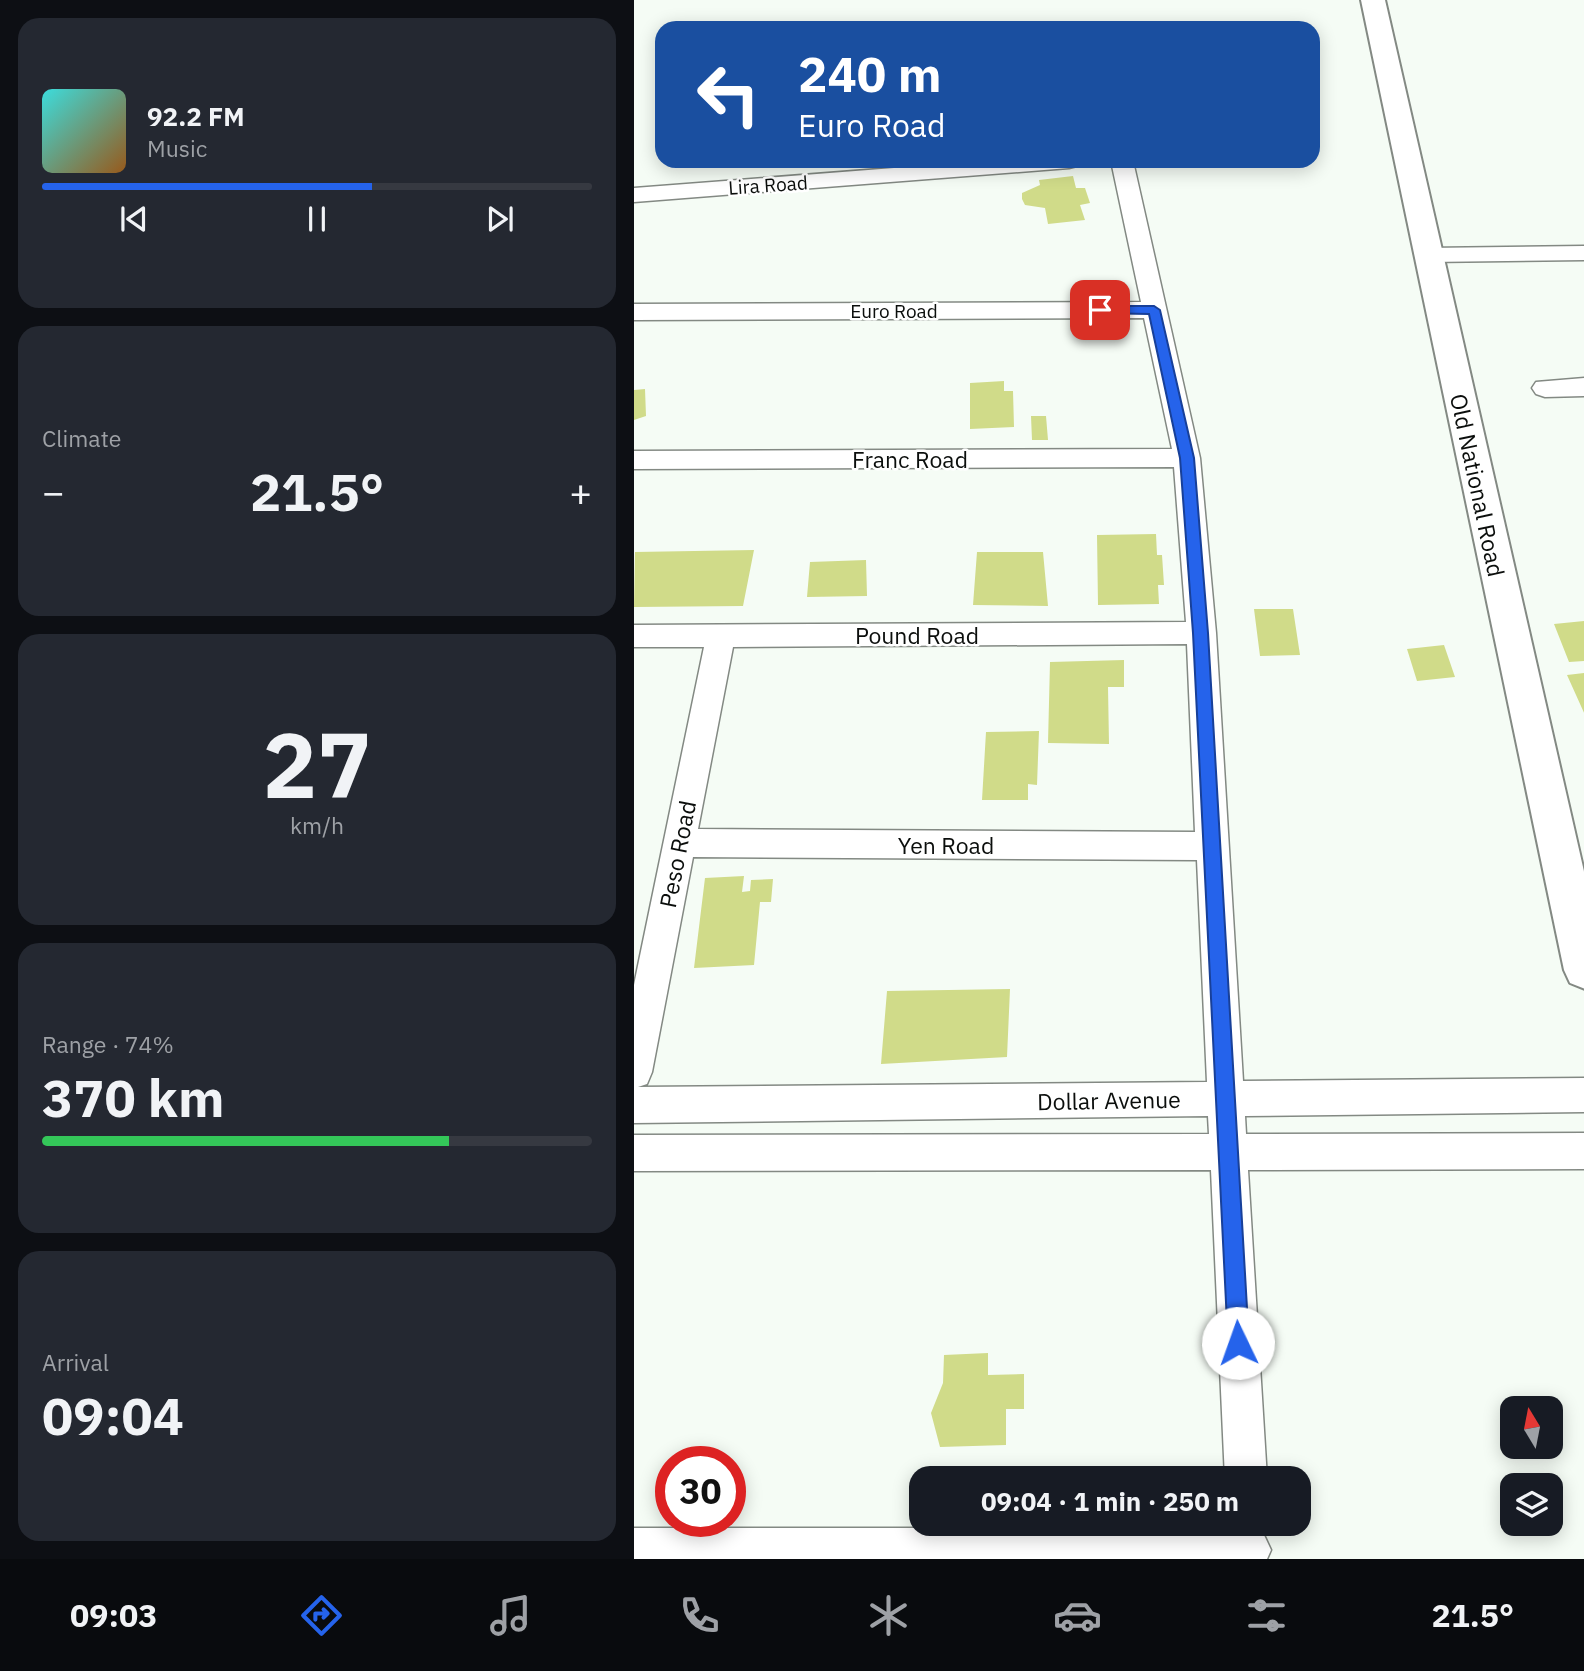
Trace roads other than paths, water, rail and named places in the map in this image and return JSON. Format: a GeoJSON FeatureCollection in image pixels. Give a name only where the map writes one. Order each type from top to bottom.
{"type":"FeatureCollection","features":[{"type":"Feature","properties":{"kind":"main road","name":"Old National Road"},"geometry":{"type":"LineString","coordinates":[[1373,0],[1584,970]]}},
{"type":"Feature","properties":{"kind":"street","name":"Lira Road"},"geometry":{"type":"LineString","coordinates":[[634,195],[979,168]]}},
{"type":"Feature","properties":{"kind":"street"},"geometry":{"type":"LineString","coordinates":[[1124,168],[1187,458],[1201,633],[1245,1466]]}},
{"type":"Feature","properties":{"kind":"street"},"geometry":{"type":"LineString","coordinates":[[1428,255],[1584,253]]}},
{"type":"Feature","properties":{"kind":"street","name":"Euro Road"},"geometry":{"type":"LineString","coordinates":[[634,312],[1154,310]]}},
{"type":"Feature","properties":{"kind":"street"},"geometry":{"type":"LineString","coordinates":[[1545,388],[1584,387]]}},
{"type":"Feature","properties":{"kind":"street","name":"Franc Road"},"geometry":{"type":"LineString","coordinates":[[634,460],[1187,458]]}},
{"type":"Feature","properties":{"kind":"street","name":"Pound Road"},"geometry":{"type":"LineString","coordinates":[[634,636],[1201,633]]}},
{"type":"Feature","properties":{"kind":"street","name":"Peso Road"},"geometry":{"type":"LineString","coordinates":[[634,1072],[721,635]]}},
{"type":"Feature","properties":{"kind":"street","name":"Yen Road"},"geometry":{"type":"LineString","coordinates":[[680,843],[1212,846]]}},
{"type":"Feature","properties":{"kind":"street","name":"Dollar Avenue"},"geometry":{"type":"LineString","coordinates":[[634,1105],[1584,1095]]}},
{"type":"Feature","properties":{"kind":"street"},"geometry":{"type":"LineString","coordinates":[[634,1153],[1584,1151]]}},
{"type":"Feature","properties":{"kind":"street"},"geometry":{"type":"LineString","coordinates":[[634,1550],[1249,1544]]}}]}
